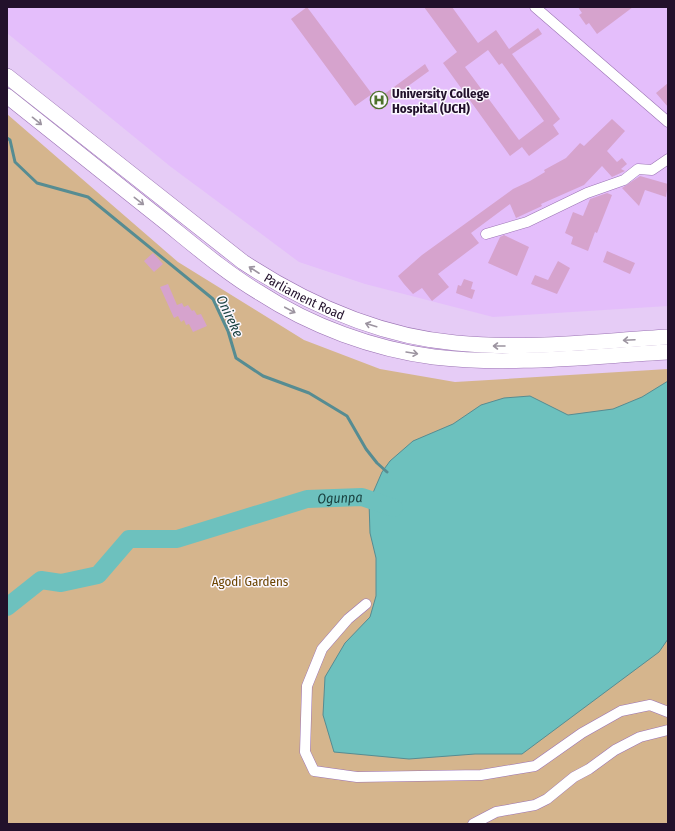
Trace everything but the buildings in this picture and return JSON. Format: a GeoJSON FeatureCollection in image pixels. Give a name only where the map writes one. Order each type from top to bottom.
{"type":"FeatureCollection","features":[{"type":"Feature","properties":{"kind":"main road","name":"Parliament Road"},"geometry":{"type":"LineString","coordinates":[[7,76],[243,262],[276,284],[347,317],[417,337],[455,343],[491,346],[529,346],[668,337]]}},
{"type":"Feature","properties":{"kind":"main road","name":"Parliament Road"},"geometry":{"type":"LineString","coordinates":[[7,96],[204,253],[259,293],[296,313],[330,328],[402,352],[466,359],[510,360],[668,352]]}},
{"type":"Feature","properties":{"kind":"street"},"geometry":{"type":"LineString","coordinates":[[535,7],[668,122]]}},
{"type":"Feature","properties":{"kind":"street"},"geometry":{"type":"LineString","coordinates":[[486,234],[527,222],[572,199],[624,180],[638,169],[652,170],[668,159]]}},
{"type":"Feature","properties":{"kind":"street"},"geometry":{"type":"LineString","coordinates":[[366,604],[348,619],[322,649],[307,686],[305,752],[314,771],[357,777],[481,775],[535,766],[582,733],[621,711],[650,705],[668,712]]}},
{"type":"Feature","properties":{"kind":"street"},"geometry":{"type":"LineString","coordinates":[[473,824],[496,812],[535,805],[547,799],[574,777],[589,769],[614,750],[640,737],[668,730]]}},
{"type":"Feature","properties":{"kind":"shaded area","name":"University College Hospital (UCH)"},"geometry":{"type":"Polygon","coordinates":[[[7,7],[668,7],[668,306],[493,317],[365,284],[299,262],[171,167],[7,33],[7,7]]]}},
{"type":"Feature","properties":{"kind":"shaded area"},"geometry":{"type":"Polygon","coordinates":[[[668,381],[668,639],[659,652],[522,754],[475,754],[409,759],[334,752],[323,715],[325,677],[345,643],[370,617],[376,596],[376,558],[370,533],[369,502],[382,472],[390,461],[413,441],[453,424],[481,405],[504,398],[530,396],[568,415],[613,409],[642,397],[668,381]]]}},
{"type":"Feature","properties":{"kind":"green space","name":"Agodi Gardens"},"geometry":{"type":"Polygon","coordinates":[[[7,114],[178,262],[304,340],[380,369],[455,382],[668,369],[668,824],[7,824],[7,114]]]}},
{"type":"Feature","properties":{"kind":"waterway","name":"Onireke"},"geometry":{"type":"LineString","coordinates":[[7,138],[10,140],[15,162],[37,183],[88,197],[213,299],[228,331],[236,358],[263,376],[309,393],[347,416],[366,449],[377,463],[387,472]]}},
{"type":"Feature","properties":{"kind":"waterway","name":"Ogunpa"},"geometry":{"type":"LineString","coordinates":[[7,607],[41,580],[61,583],[98,575],[129,539],[177,539],[307,499],[362,497],[394,508]]}},
{"type":"Feature","properties":{"kind":"place","name":"University College Hospital (UCH)"},"geometry":{"type":"Point","coordinates":[379,100]}}]}
